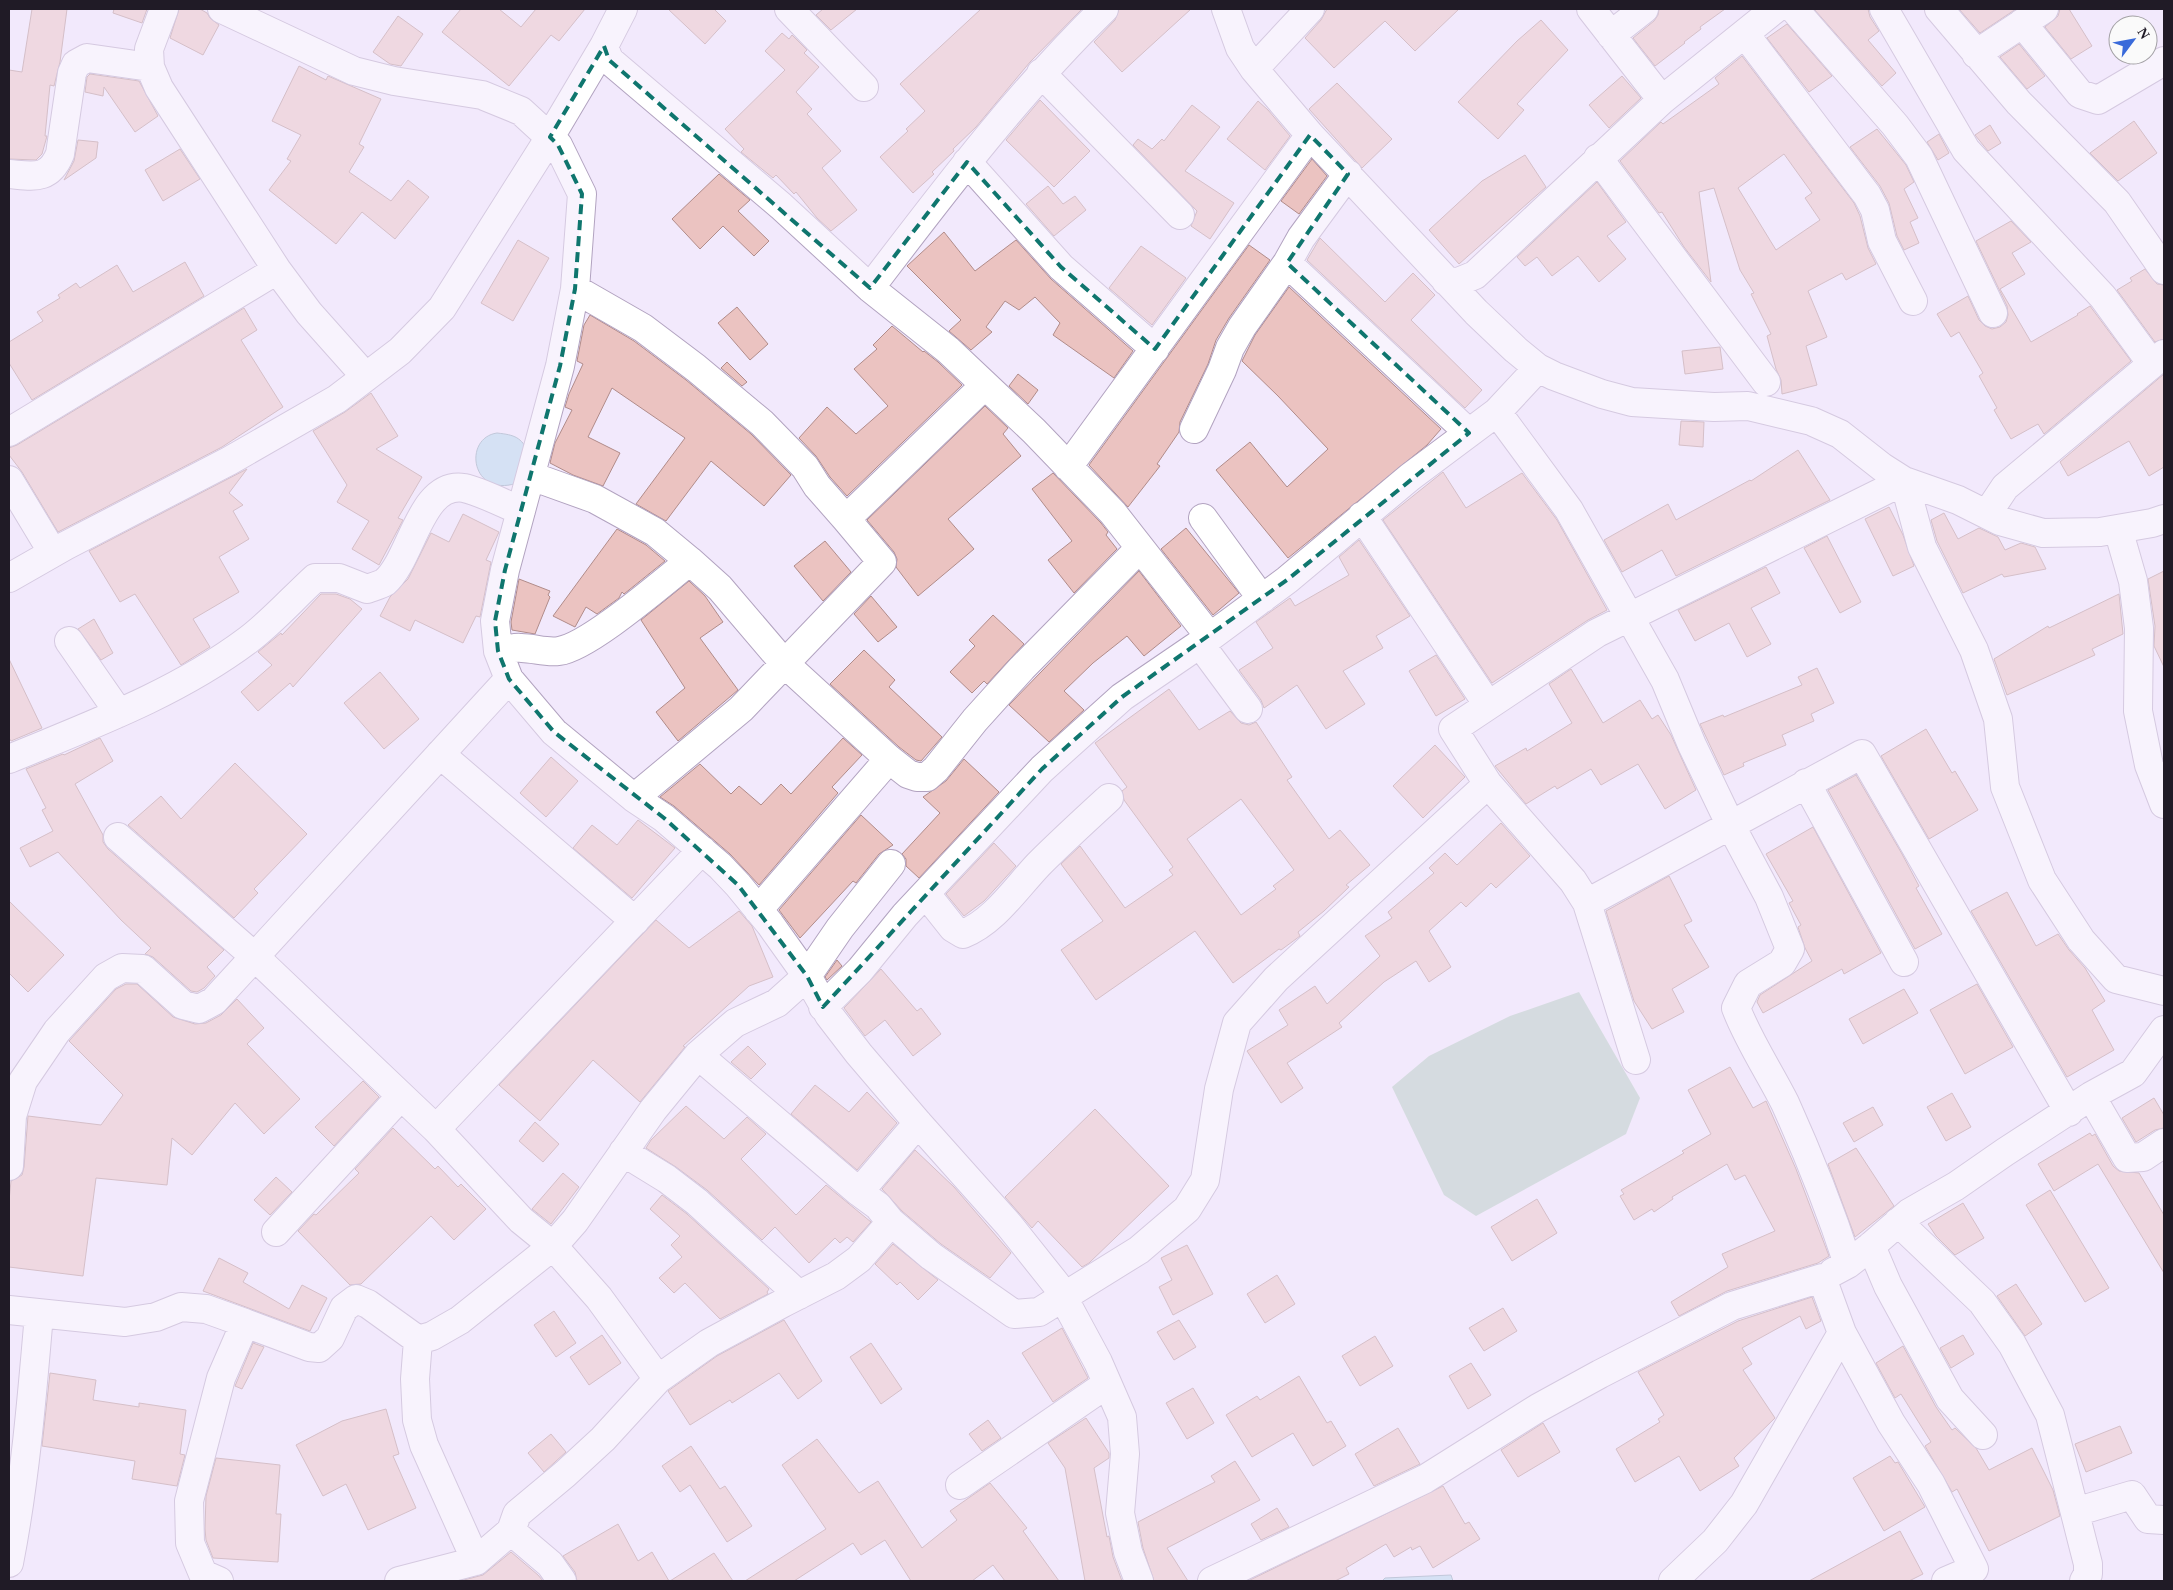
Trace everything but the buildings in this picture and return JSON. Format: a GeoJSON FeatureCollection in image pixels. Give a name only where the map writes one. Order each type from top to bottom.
{"type":"FeatureCollection","features":[{"type":"Feature","properties":{"kind":"street"},"geometry":{"type":"LineString","coordinates":[[164,9],[149,49],[150,67],[159,88],[278,270],[309,313],[366,377]]}},
{"type":"Feature","properties":{"kind":"street"},"geometry":{"type":"LineString","coordinates":[[222,9],[354,71],[394,81],[482,95],[521,112],[558,145],[582,194],[575,289],[560,366],[505,570],[495,621],[498,651],[509,679],[554,732],[634,798],[664,818],[726,872],[758,910],[806,976],[823,1007],[859,1054],[1010,1225],[1064,1297],[1122,1418],[1126,1454],[1120,1512],[1128,1552],[1139,1581]]}},
{"type":"Feature","properties":{"kind":"street"},"geometry":{"type":"LineString","coordinates":[[9,578],[229,461],[337,400],[400,351],[442,308],[550,137],[604,46],[623,9]]}},
{"type":"Feature","properties":{"kind":"street"},"geometry":{"type":"LineString","coordinates":[[789,9],[864,88]]}},
{"type":"Feature","properties":{"kind":"street"},"geometry":{"type":"LineString","coordinates":[[870,288],[967,162],[1041,73],[1104,9]]}},
{"type":"Feature","properties":{"kind":"street"},"geometry":{"type":"LineString","coordinates":[[1226,9],[1240,48],[1254,69],[1310,136],[1348,174],[1446,280],[1516,350],[1538,368],[1602,394],[1632,402],[1714,408],[1748,406],[1811,421],[1840,434],[1882,467],[1904,481],[1958,500],[2000,521],[2043,533],[2118,530],[2152,523],[2164,518]]}},
{"type":"Feature","properties":{"kind":"street"},"geometry":{"type":"LineString","coordinates":[[1254,69],[1310,9]]}},
{"type":"Feature","properties":{"kind":"street"},"geometry":{"type":"LineString","coordinates":[[1591,9],[1662,100]]}},
{"type":"Feature","properties":{"kind":"street"},"geometry":{"type":"LineString","coordinates":[[1611,35],[1644,9]]}},
{"type":"Feature","properties":{"kind":"street"},"geometry":{"type":"LineString","coordinates":[[1446,280],[1458,282],[1475,275],[1662,100],[1775,9]]}},
{"type":"Feature","properties":{"kind":"street"},"geometry":{"type":"LineString","coordinates":[[1794,9],[1896,125],[1919,156],[1993,313]]}},
{"type":"Feature","properties":{"kind":"street"},"geometry":{"type":"LineString","coordinates":[[1884,9],[1966,150],[2158,359],[2005,487],[1987,514]]}},
{"type":"Feature","properties":{"kind":"street"},"geometry":{"type":"LineString","coordinates":[[1939,9],[2019,103],[2117,202],[2164,270]]}},
{"type":"Feature","properties":{"kind":"street"},"geometry":{"type":"LineString","coordinates":[[1976,54],[2033,16],[2080,94],[2098,100],[2164,61]]}},
{"type":"Feature","properties":{"kind":"street"},"geometry":{"type":"LineString","coordinates":[[1745,34],[1867,195],[1875,210],[1882,241],[1913,301]]}},
{"type":"Feature","properties":{"kind":"street"},"geometry":{"type":"LineString","coordinates":[[604,46],[610,60],[774,200],[870,288],[948,350],[1113,513],[1205,640],[1248,709]]}},
{"type":"Feature","properties":{"kind":"street"},"geometry":{"type":"LineString","coordinates":[[9,174],[37,176],[47,173],[55,166],[60,154],[72,73],[76,64],[87,58],[150,67]]}},
{"type":"Feature","properties":{"kind":"street"},"geometry":{"type":"LineString","coordinates":[[1041,73],[1180,215]]}},
{"type":"Feature","properties":{"kind":"street"},"geometry":{"type":"LineString","coordinates":[[1068,467],[1310,136]]}},
{"type":"Feature","properties":{"kind":"street"},"geometry":{"type":"LineString","coordinates":[[1598,158],[1766,382]]}},
{"type":"Feature","properties":{"kind":"street"},"geometry":{"type":"LineString","coordinates":[[967,162],[1061,267],[1154,348]]}},
{"type":"Feature","properties":{"kind":"street"},"geometry":{"type":"LineString","coordinates":[[1194,429],[1222,370],[1230,348],[1242,327],[1287,263],[1301,238],[1348,174]]}},
{"type":"Feature","properties":{"kind":"street"},"geometry":{"type":"LineString","coordinates":[[1287,263],[1469,433]]}},
{"type":"Feature","properties":{"kind":"street"},"geometry":{"type":"LineString","coordinates":[[9,432],[278,270]]}},
{"type":"Feature","properties":{"kind":"street"},"geometry":{"type":"LineString","coordinates":[[575,289],[643,328],[696,368],[754,417],[785,445],[805,467],[817,486],[882,562],[740,709],[634,798]]}},
{"type":"Feature","properties":{"kind":"street"},"geometry":{"type":"LineString","coordinates":[[823,1007],[860,970],[926,894],[1042,769],[1122,698],[1287,580],[1362,516],[1497,412],[1538,368]]}},
{"type":"Feature","properties":{"kind":"street"},"geometry":{"type":"LineString","coordinates":[[846,519],[985,385]]}},
{"type":"Feature","properties":{"kind":"street"},"geometry":{"type":"LineString","coordinates":[[1497,412],[1568,510],[1610,581],[1665,680],[1692,745],[1730,824],[1769,897],[1790,950],[1782,963],[1748,984],[1736,1008],[1746,1033],[1784,1102],[1827,1199],[1848,1264]]}},
{"type":"Feature","properties":{"kind":"street"},"geometry":{"type":"LineString","coordinates":[[531,476],[595,499],[655,532],[720,588],[784,664],[889,759],[908,774],[917,777],[927,777],[936,769],[975,720],[1022,668],[1140,548]]}},
{"type":"Feature","properties":{"kind":"street"},"geometry":{"type":"LineString","coordinates":[[9,480],[53,553]]}},
{"type":"Feature","properties":{"kind":"street"},"geometry":{"type":"LineString","coordinates":[[1636,1060],[1587,903],[1573,881],[1488,784],[1453,729],[1597,633],[1904,481]]}},
{"type":"Feature","properties":{"kind":"street"},"geometry":{"type":"LineString","coordinates":[[1904,481],[1922,547],[1974,650],[1998,719],[2005,787],[2042,880],[2081,940],[2116,979],[2164,990]]}},
{"type":"Feature","properties":{"kind":"street"},"geometry":{"type":"LineString","coordinates":[[9,759],[119,713],[186,681],[248,639],[315,578],[339,578],[367,589],[384,582],[399,563],[430,502],[447,488],[464,488],[521,511]]}},
{"type":"Feature","properties":{"kind":"street"},"geometry":{"type":"LineString","coordinates":[[1362,516],[1488,705]]}},
{"type":"Feature","properties":{"kind":"street"},"geometry":{"type":"LineString","coordinates":[[1203,518],[1262,599]]}},
{"type":"Feature","properties":{"kind":"street"},"geometry":{"type":"LineString","coordinates":[[2118,530],[2132,581],[2139,628],[2138,710],[2149,765],[2164,804]]}},
{"type":"Feature","properties":{"kind":"street"},"geometry":{"type":"LineString","coordinates":[[498,651],[520,648],[560,651],[577,645],[597,633],[690,561]]}},
{"type":"Feature","properties":{"kind":"street"},"geometry":{"type":"LineString","coordinates":[[69,641],[119,713]]}},
{"type":"Feature","properties":{"kind":"street"},"geometry":{"type":"LineString","coordinates":[[9,1166],[12,1116],[23,1081],[57,1031],[106,977],[122,968],[143,970],[183,1005],[199,1009],[214,1001],[254,956],[315,893],[509,679]]}},
{"type":"Feature","properties":{"kind":"street"},"geometry":{"type":"LineString","coordinates":[[440,754],[635,920]]}},
{"type":"Feature","properties":{"kind":"street"},"geometry":{"type":"LineString","coordinates":[[1587,903],[1862,754],[2069,1112]]}},
{"type":"Feature","properties":{"kind":"street"},"geometry":{"type":"LineString","coordinates":[[758,910],[889,759]]}},
{"type":"Feature","properties":{"kind":"street"},"geometry":{"type":"LineString","coordinates":[[1806,783],[1904,962]]}},
{"type":"Feature","properties":{"kind":"street"},"geometry":{"type":"LineString","coordinates":[[698,1055],[878,1206],[890,1222],[931,1256],[1014,1314],[1039,1312],[1139,1250],[1187,1209],[1205,1180],[1219,1088],[1237,1023],[1276,979],[1488,784]]}},
{"type":"Feature","properties":{"kind":"street"},"geometry":{"type":"LineString","coordinates":[[926,894],[953,928],[963,934],[974,929],[986,921],[1040,864],[1109,798]]}},
{"type":"Feature","properties":{"kind":"street"},"geometry":{"type":"LineString","coordinates":[[118,837],[254,956],[436,1129],[515,1214],[553,1246],[599,1298],[658,1379]]}},
{"type":"Feature","properties":{"kind":"street"},"geometry":{"type":"LineString","coordinates":[[436,1129],[702,850]]}},
{"type":"Feature","properties":{"kind":"street"},"geometry":{"type":"LineString","coordinates":[[418,1340],[432,1336],[460,1320],[553,1246],[575,1221],[653,1110],[698,1055],[736,1023],[776,1003],[806,976],[840,928],[891,864]]}},
{"type":"Feature","properties":{"kind":"street"},"geometry":{"type":"LineString","coordinates":[[1212,1581],[1425,1479],[1546,1404],[1732,1306],[1822,1278],[1848,1264],[1909,1213],[1956,1186],[2091,1096],[2133,1073],[2164,1030]]}},
{"type":"Feature","properties":{"kind":"street"},"geometry":{"type":"LineString","coordinates":[[276,1232],[401,1096]]}},
{"type":"Feature","properties":{"kind":"street"},"geometry":{"type":"LineString","coordinates":[[2091,1096],[2127,1158],[2143,1158],[2164,1143]]}},
{"type":"Feature","properties":{"kind":"street"},"geometry":{"type":"LineString","coordinates":[[859,1192],[918,1123]]}},
{"type":"Feature","properties":{"kind":"street"},"geometry":{"type":"LineString","coordinates":[[623,1152],[667,1179],[697,1202],[800,1295]]}},
{"type":"Feature","properties":{"kind":"street"},"geometry":{"type":"LineString","coordinates":[[399,1581],[460,1570],[511,1531],[516,1514],[565,1474],[603,1439],[658,1379],[709,1343],[836,1276],[859,1259],[890,1222]]}},
{"type":"Feature","properties":{"kind":"street"},"geometry":{"type":"LineString","coordinates":[[1898,1222],[1982,1302],[2012,1344],[2050,1415],[2088,1564],[2088,1574],[2084,1581]]}},
{"type":"Feature","properties":{"kind":"street"},"geometry":{"type":"LineString","coordinates":[[1871,1246],[1888,1286],[1950,1399],[1983,1435]]}},
{"type":"Feature","properties":{"kind":"street"},"geometry":{"type":"LineString","coordinates":[[1822,1278],[1842,1333],[1891,1423],[1931,1484],[1976,1575],[1946,1581]]}},
{"type":"Feature","properties":{"kind":"street"},"geometry":{"type":"LineString","coordinates":[[9,1310],[125,1322],[156,1317],[181,1306],[206,1309],[309,1347],[319,1348],[330,1338],[344,1308],[356,1299],[368,1304],[418,1340]]}},
{"type":"Feature","properties":{"kind":"street"},"geometry":{"type":"LineString","coordinates":[[9,1563],[28,1443],[39,1314]]}},
{"type":"Feature","properties":{"kind":"street"},"geometry":{"type":"LineString","coordinates":[[219,1581],[203,1574],[190,1542],[189,1501],[221,1378],[246,1323]]}},
{"type":"Feature","properties":{"kind":"street"},"geometry":{"type":"LineString","coordinates":[[1675,1581],[1715,1541],[1744,1504],[1842,1333]]}},
{"type":"Feature","properties":{"kind":"street"},"geometry":{"type":"LineString","coordinates":[[418,1340],[415,1379],[417,1420],[434,1469],[460,1570]]}},
{"type":"Feature","properties":{"kind":"street"},"geometry":{"type":"LineString","coordinates":[[960,1485],[1107,1384]]}},
{"type":"Feature","properties":{"kind":"street"},"geometry":{"type":"LineString","coordinates":[[2075,1512],[2132,1495],[2148,1519],[2164,1520]]}},
{"type":"Feature","properties":{"kind":"street"},"geometry":{"type":"LineString","coordinates":[[511,1531],[550,1564],[562,1581]]}},
{"type":"Feature","properties":{"kind":"highlighted area"},"geometry":{"type":"Polygon","coordinates":[[[604,46],[609,60],[870,288],[967,162],[1061,267],[1155,349],[1310,135],[1348,174],[1287,263],[1469,433],[1287,580],[1122,697],[1042,769],[823,1007],[807,976],[738,885],[664,818],[554,732],[509,679],[498,651],[495,621],[505,570],[560,366],[575,289],[582,194],[558,145],[550,137],[604,46]]]}},
{"type":"Feature","properties":{"kind":"green space"},"geometry":{"type":"Polygon","coordinates":[[[1579,992],[1640,1098],[1626,1134],[1476,1216],[1444,1195],[1392,1087],[1429,1056],[1510,1016],[1579,992]]]}},
{"type":"Feature","properties":{"kind":"water"},"geometry":{"type":"Polygon","coordinates":[[[497,433],[517,438],[523,443],[529,453],[520,482],[504,486],[491,483],[482,476],[477,466],[476,456],[479,445],[486,437],[497,433]]]}},
{"type":"Feature","properties":{"kind":"water"},"geometry":{"type":"Polygon","coordinates":[[[1451,1575],[1453,1581],[1382,1581],[1385,1578],[1451,1575]]]}}]}
